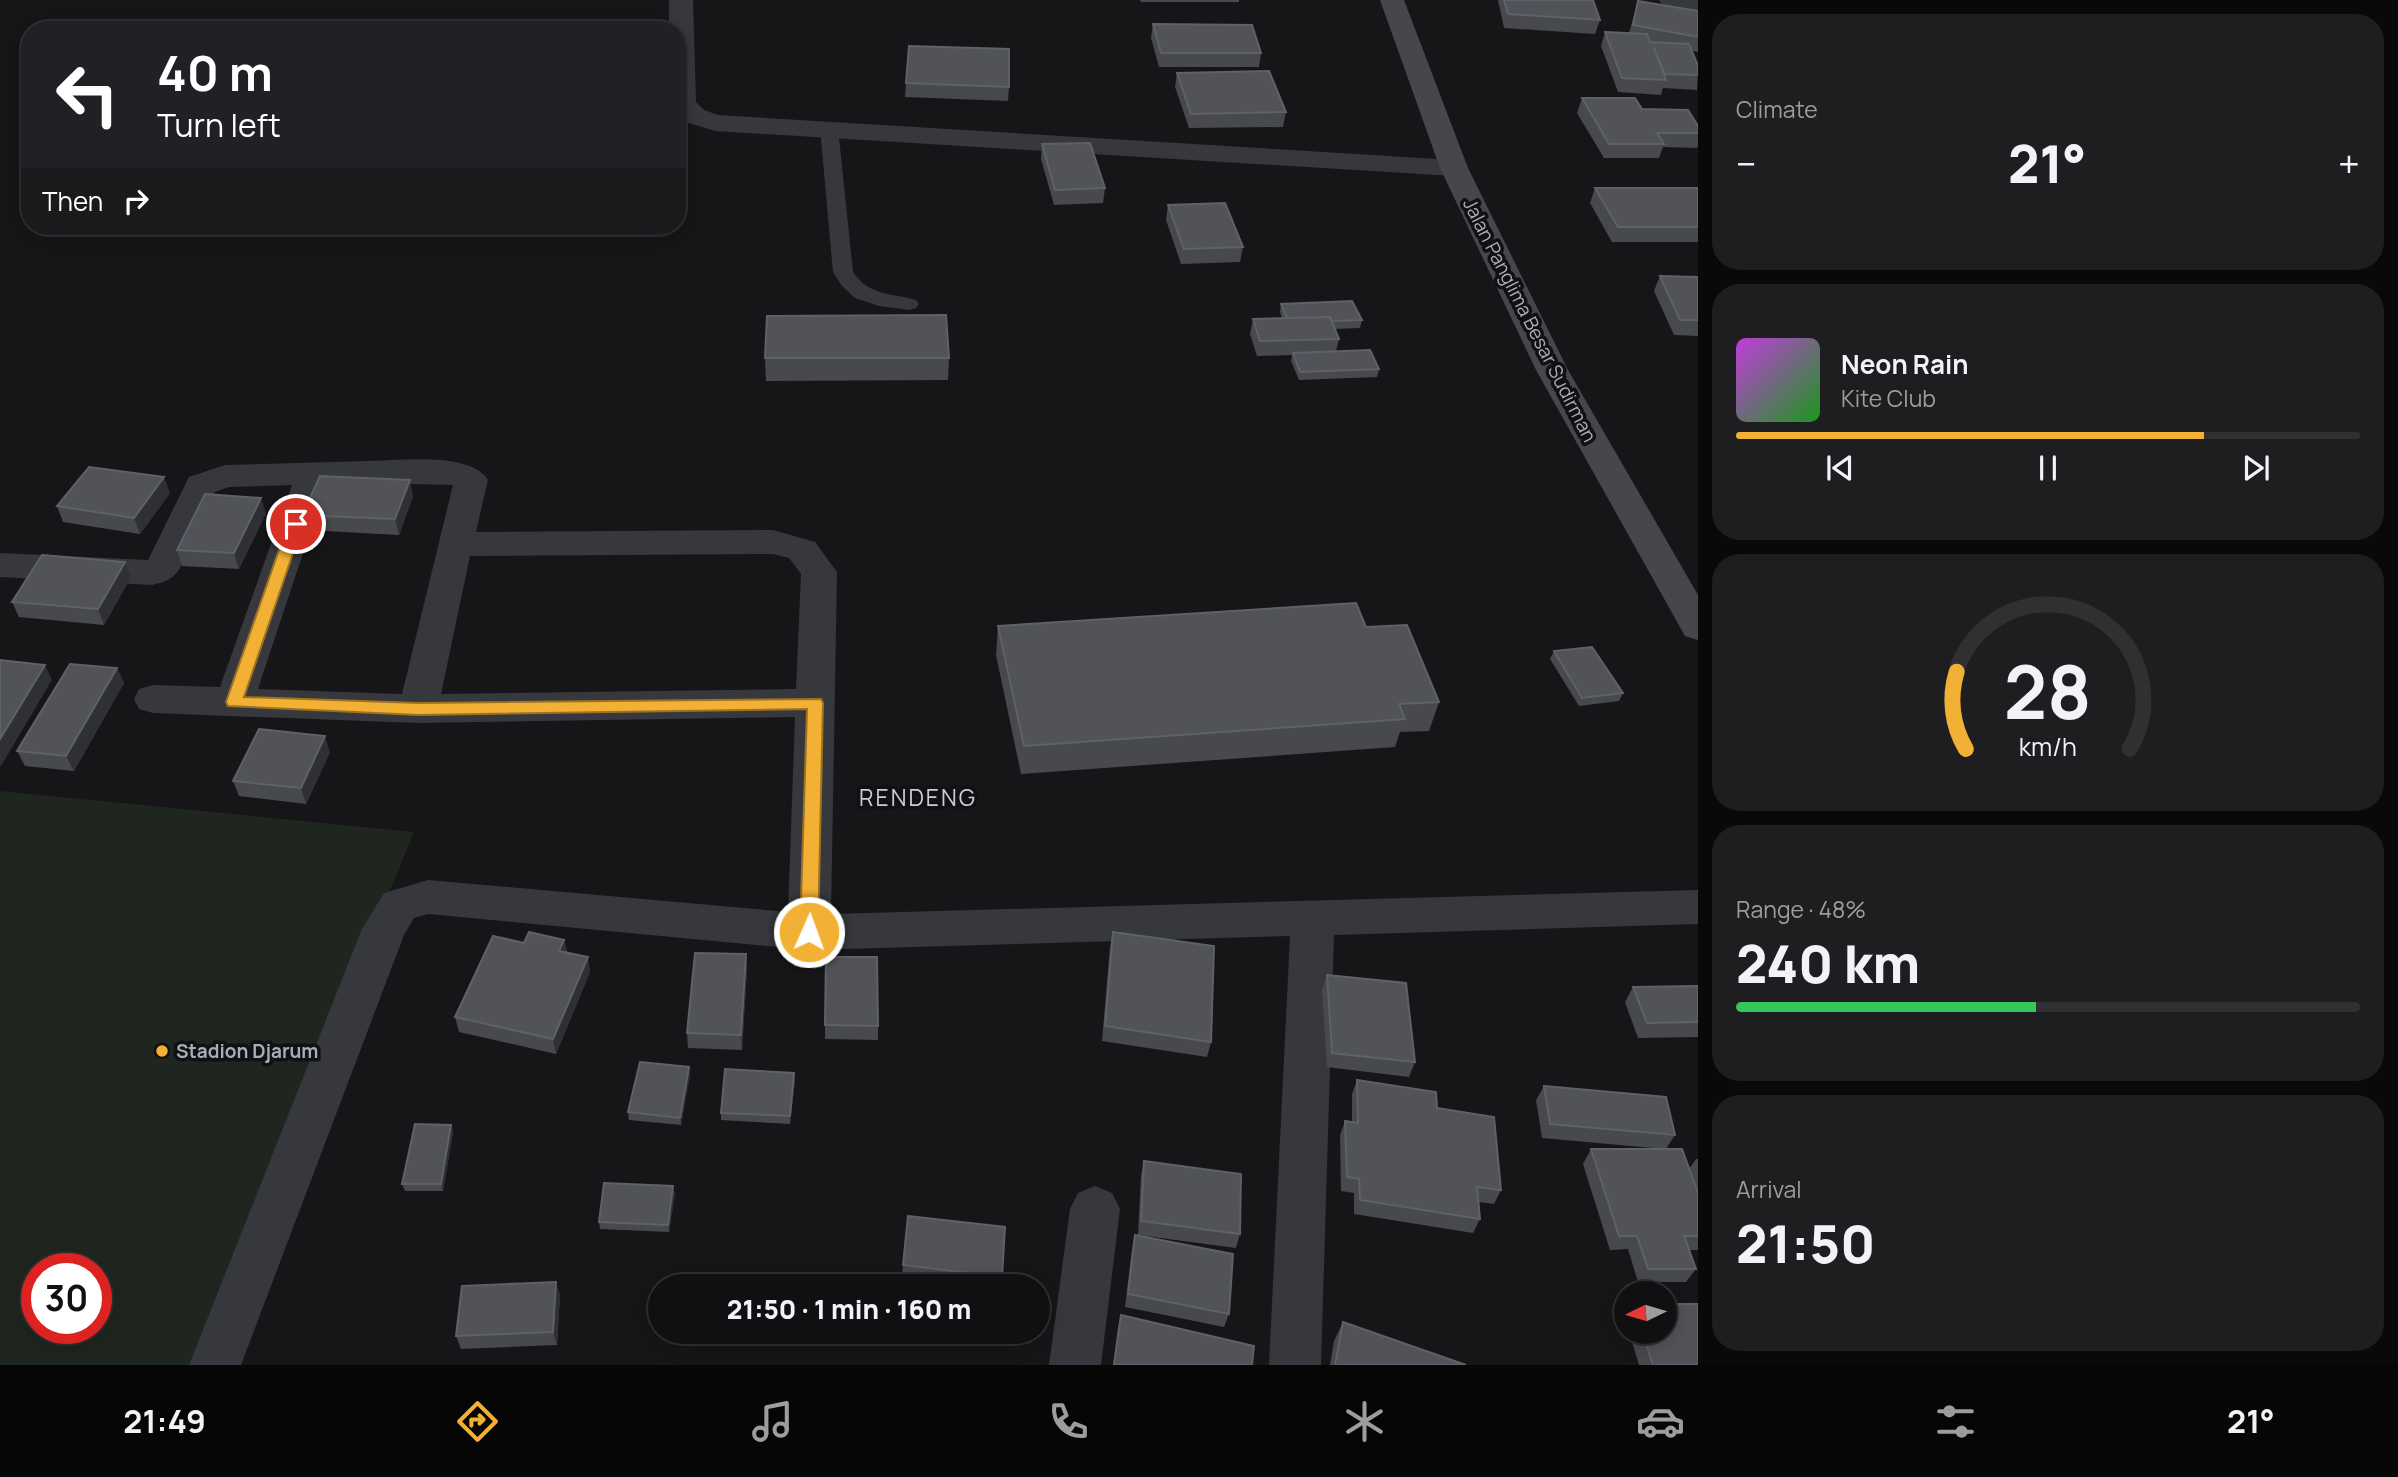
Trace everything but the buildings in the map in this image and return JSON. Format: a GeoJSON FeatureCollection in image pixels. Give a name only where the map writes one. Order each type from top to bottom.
{"type":"FeatureCollection","features":[{"type":"Feature","properties":{"kind":"main road","name":"Jalan Panglima Besar Sudirman"},"geometry":{"type":"LineString","coordinates":[[1392,0],[1454,168],[1552,370],[1698,627]]}},
{"type":"Feature","properties":{"kind":"street"},"geometry":{"type":"LineString","coordinates":[[681,0],[681,21]]}},
{"type":"Feature","properties":{"kind":"street"},"geometry":{"type":"LineString","coordinates":[[1671,0],[1698,4]]}},
{"type":"Feature","properties":{"kind":"street"},"geometry":{"type":"LineString","coordinates":[[686,107],[695,116],[715,123],[1454,168]]}},
{"type":"Feature","properties":{"kind":"street"},"geometry":{"type":"LineString","coordinates":[[0,565],[152,573],[162,568],[201,485],[225,476],[454,472],[471,480],[418,709]]}},
{"type":"Feature","properties":{"kind":"street"},"geometry":{"type":"LineString","coordinates":[[234,702],[313,473]]}},
{"type":"Feature","properties":{"kind":"street"},"geometry":{"type":"LineString","coordinates":[[455,544],[774,542],[802,550],[820,572],[809,932]]}},
{"type":"Feature","properties":{"kind":"street"},"geometry":{"type":"LineString","coordinates":[[153,699],[418,709],[815,703]]}},
{"type":"Feature","properties":{"kind":"street"},"geometry":{"type":"LineString","coordinates":[[215,1365],[384,929],[399,905],[428,897],[809,932],[1698,908]]}},
{"type":"Feature","properties":{"kind":"street"},"geometry":{"type":"LineString","coordinates":[[1295,1365],[1313,918]]}},
{"type":"Feature","properties":{"kind":"street"},"geometry":{"type":"LineString","coordinates":[[1075,1365],[1095,1209]]}},
{"type":"Feature","properties":{"kind":"lane"},"geometry":{"type":"LineString","coordinates":[[829,128],[843,272],[851,288],[866,297],[909,304]]}},
{"type":"Feature","properties":{"kind":"shaded area","name":"Stadion Djarum"},"geometry":{"type":"Polygon","coordinates":[[[0,791],[414,832],[196,1365],[0,1365],[0,791]]]}},
{"type":"Feature","properties":{"kind":"place","name":"Stadion Djarum"},"geometry":{"type":"Point","coordinates":[162,1051]}},
{"type":"Feature","properties":{"kind":"district","name":"RENDENG"},"geometry":{"type":"Point","coordinates":[918,798]}},
{"type":"Feature","properties":{"kind":"route"},"geometry":{"type":"LineString","coordinates":[[296,524],[234,702],[418,709],[815,703],[809,932]]}}]}
